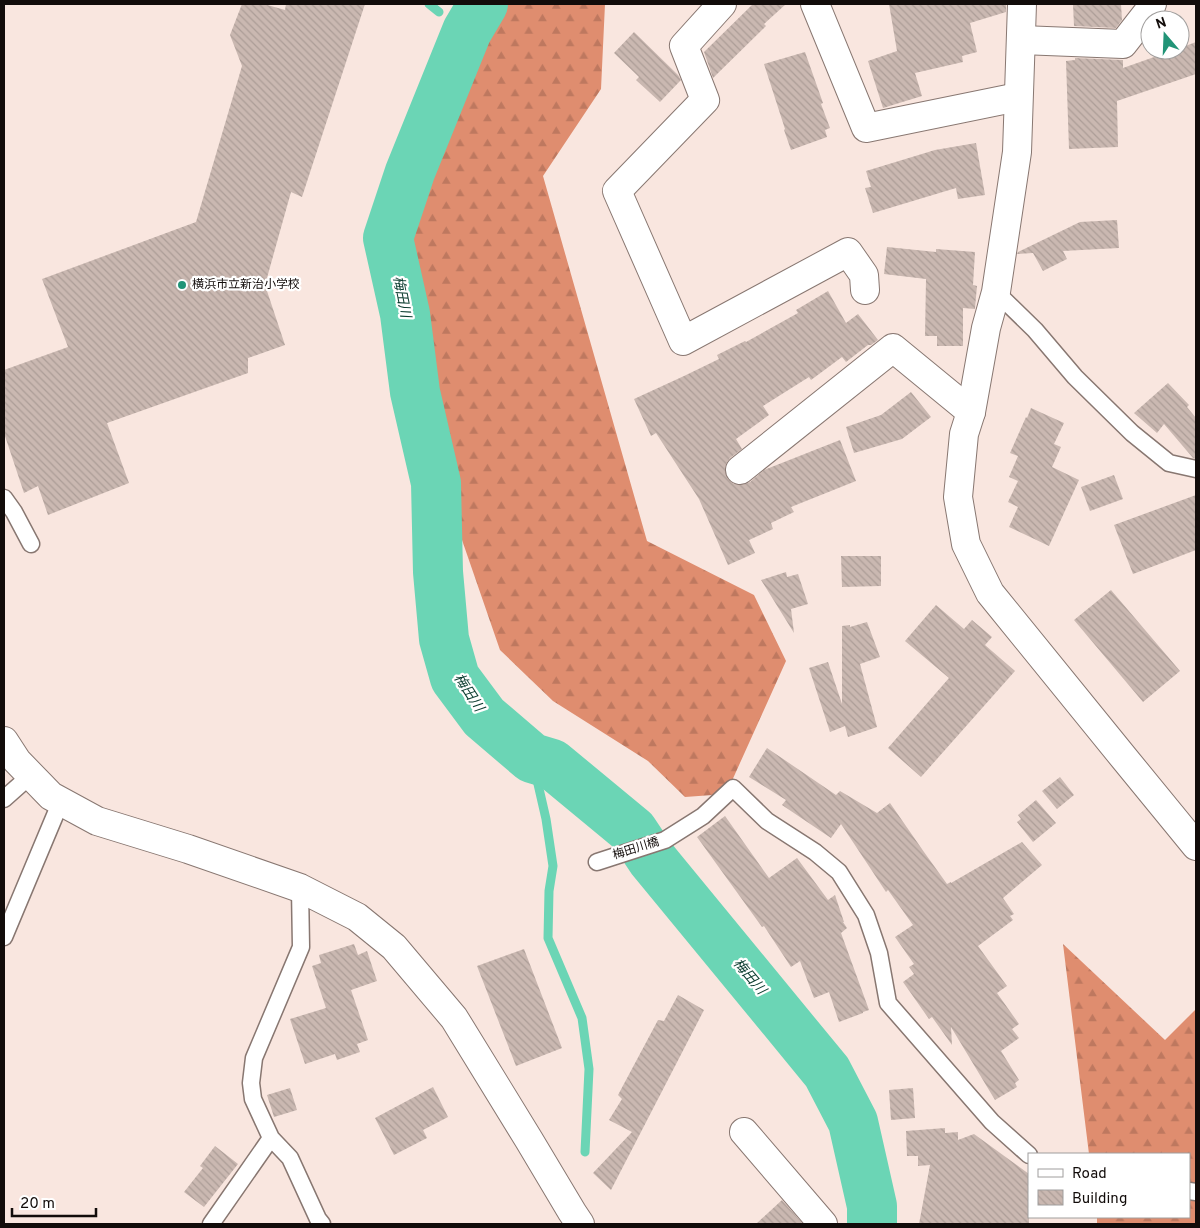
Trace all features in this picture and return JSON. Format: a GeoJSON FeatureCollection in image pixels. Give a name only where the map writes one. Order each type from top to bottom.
{"type":"FeatureCollection","features":[{"type":"Feature","properties":{"kind":"street"},"geometry":{"type":"LineString","coordinates":[[722,4],[684,46],[705,100],[617,191],[683,340],[848,252],[864,275],[865,290]]}},
{"type":"Feature","properties":{"kind":"street"},"geometry":{"type":"LineString","coordinates":[[815,4],[866,128],[1018,97]]}},
{"type":"Feature","properties":{"kind":"street"},"geometry":{"type":"LineString","coordinates":[[1022,4],[1017,152],[996,292],[986,328],[964,434],[958,496],[966,544],[990,593],[1196,846]]}},
{"type":"Feature","properties":{"kind":"street"},"geometry":{"type":"LineString","coordinates":[[1021,40],[1123,44],[1152,4]]}},
{"type":"Feature","properties":{"kind":"street"},"geometry":{"type":"LineString","coordinates":[[740,470],[893,348],[970,412]]}},
{"type":"Feature","properties":{"kind":"street"},"geometry":{"type":"LineString","coordinates":[[4,741],[17,761],[51,796],[61,802],[97,821],[188,849],[300,888],[357,917],[394,947],[454,1018],[580,1224]]}},
{"type":"Feature","properties":{"kind":"street"},"geometry":{"type":"LineString","coordinates":[[744,1132],[823,1224]]}},
{"type":"Feature","properties":{"kind":"lane"},"geometry":{"type":"LineString","coordinates":[[996,292],[1035,330],[1075,377],[1132,433],[1169,463],[1196,469]]}},
{"type":"Feature","properties":{"kind":"lane"},"geometry":{"type":"LineString","coordinates":[[4,498],[10,520],[31,544]]}},
{"type":"Feature","properties":{"kind":"lane"},"geometry":{"type":"LineString","coordinates":[[4,799],[31,775]]}},
{"type":"Feature","properties":{"kind":"lane","name":"梅田川橋"},"geometry":{"type":"LineString","coordinates":[[602,860],[665,840],[702,816],[733,788],[767,821],[815,852],[839,872],[866,915],[879,953],[888,1003],[992,1122],[1028,1154]]}},
{"type":"Feature","properties":{"kind":"lane"},"geometry":{"type":"LineString","coordinates":[[4,937],[61,802]]}},
{"type":"Feature","properties":{"kind":"lane"},"geometry":{"type":"LineString","coordinates":[[300,888],[301,947],[254,1058],[250,1083],[253,1099],[271,1138],[290,1158],[322,1224]]}},
{"type":"Feature","properties":{"kind":"lane"},"geometry":{"type":"LineString","coordinates":[[211,1224],[271,1138]]}},
{"type":"Feature","properties":{"kind":"green space"},"geometry":{"type":"Polygon","coordinates":[[[502,4],[605,4],[601,89],[543,176],[647,541],[754,595],[786,661],[726,794],[685,797],[648,761],[553,701],[500,650],[404,372],[395,181],[502,4]]]}},
{"type":"Feature","properties":{"kind":"green space"},"geometry":{"type":"Polygon","coordinates":[[[1063,944],[1165,1040],[1196,1009],[1196,1224],[1097,1224],[1097,1218],[1190,1218],[1190,1153],[1089,1153],[1063,944]]]}},
{"type":"Feature","properties":{"kind":"building"},"geometry":{"type":"Polygon","coordinates":[[[242,4],[264,4],[285,10],[286,4],[365,4],[302,197],[291,192],[265,285],[285,345],[248,358],[248,373],[107,423],[129,483],[48,515],[38,486],[24,493],[4,433],[4,370],[68,347],[42,279],[196,222],[242,66],[230,35],[242,4]]]}},
{"type":"Feature","properties":{"kind":"building"},"geometry":{"type":"Polygon","coordinates":[[[753,4],[786,4],[764,24],[766,26],[713,78],[704,52],[753,4]]]}},
{"type":"Feature","properties":{"kind":"building"},"geometry":{"type":"Polygon","coordinates":[[[889,4],[1006,4],[1006,12],[970,23],[977,52],[962,56],[963,62],[915,73],[922,96],[883,108],[868,61],[897,51],[889,4]]]}},
{"type":"Feature","properties":{"kind":"building"},"geometry":{"type":"Polygon","coordinates":[[[1073,4],[1121,4],[1122,20],[1116,28],[1074,26],[1073,4]]]}},
{"type":"Feature","properties":{"kind":"building"},"geometry":{"type":"Polygon","coordinates":[[[634,32],[681,80],[660,102],[636,80],[639,77],[614,53],[634,32]]]}},
{"type":"Feature","properties":{"kind":"building"},"geometry":{"type":"Polygon","coordinates":[[[1196,42],[1196,74],[1117,101],[1118,147],[1069,149],[1066,61],[1075,60],[1075,58],[1123,60],[1123,68],[1146,60],[1190,60],[1190,44],[1196,42]]]}},
{"type":"Feature","properties":{"kind":"building"},"geometry":{"type":"Polygon","coordinates":[[[805,52],[830,128],[825,130],[827,137],[791,150],[764,64],[805,52]]]}},
{"type":"Feature","properties":{"kind":"building"},"geometry":{"type":"Polygon","coordinates":[[[976,143],[985,195],[958,199],[956,188],[873,213],[865,188],[871,187],[866,171],[935,150],[976,143]]]}},
{"type":"Feature","properties":{"kind":"building"},"geometry":{"type":"Polygon","coordinates":[[[1117,220],[1119,248],[1063,251],[1067,259],[1043,271],[1033,253],[1017,254],[1080,222],[1117,220]]]}},
{"type":"Feature","properties":{"kind":"building"},"geometry":{"type":"Polygon","coordinates":[[[887,247],[936,252],[936,249],[975,252],[973,285],[977,286],[975,309],[963,308],[963,346],[937,346],[937,336],[925,336],[926,279],[884,274],[887,247]]]}},
{"type":"Feature","properties":{"kind":"building"},"geometry":{"type":"Polygon","coordinates":[[[828,291],[846,323],[858,314],[878,340],[868,345],[846,362],[842,357],[811,380],[809,377],[763,406],[769,415],[736,439],[742,449],[730,458],[726,464],[725,472],[728,479],[734,484],[743,485],[750,482],[764,470],[840,440],[856,481],[791,507],[794,512],[771,523],[773,529],[749,540],[755,553],[728,565],[699,499],[656,433],[651,436],[634,399],[719,359],[717,355],[746,342],[798,313],[796,310],[828,291]]]}},
{"type":"Feature","properties":{"kind":"building"},"geometry":{"type":"Polygon","coordinates":[[[1168,383],[1189,405],[1187,407],[1196,418],[1196,459],[1193,458],[1164,424],[1157,433],[1134,413],[1168,383]]]}},
{"type":"Feature","properties":{"kind":"building"},"geometry":{"type":"Polygon","coordinates":[[[911,392],[931,417],[902,439],[854,453],[846,427],[881,415],[911,392]]]}},
{"type":"Feature","properties":{"kind":"building"},"geometry":{"type":"Polygon","coordinates":[[[1031,408],[1064,423],[1054,444],[1061,447],[1052,467],[1079,480],[1049,546],[1009,527],[1018,507],[1008,502],[1018,481],[1009,477],[1018,456],[1010,453],[1031,408]]]}},
{"type":"Feature","properties":{"kind":"building"},"geometry":{"type":"Polygon","coordinates":[[[1114,475],[1123,499],[1090,511],[1081,487],[1114,475]]]}},
{"type":"Feature","properties":{"kind":"building"},"geometry":{"type":"Polygon","coordinates":[[[1196,495],[1196,550],[1133,574],[1114,525],[1196,495]]]}},
{"type":"Feature","properties":{"kind":"building"},"geometry":{"type":"Polygon","coordinates":[[[841,556],[881,556],[881,586],[842,587],[841,556]]]}},
{"type":"Feature","properties":{"kind":"building"},"geometry":{"type":"Polygon","coordinates":[[[786,572],[787,577],[798,574],[808,604],[791,609],[794,633],[761,580],[786,572]]]}},
{"type":"Feature","properties":{"kind":"building"},"geometry":{"type":"Polygon","coordinates":[[[1111,590],[1180,671],[1143,702],[1074,620],[1111,590]]]}},
{"type":"Feature","properties":{"kind":"building"},"geometry":{"type":"Polygon","coordinates":[[[936,605],[964,629],[972,620],[992,637],[985,645],[1015,671],[921,777],[888,748],[949,678],[905,641],[936,605]]]}},
{"type":"Feature","properties":{"kind":"building"},"geometry":{"type":"Polygon","coordinates":[[[867,622],[880,657],[860,664],[877,727],[848,737],[845,726],[830,732],[809,668],[828,662],[842,704],[842,626],[850,625],[850,627],[867,622]]]}},
{"type":"Feature","properties":{"kind":"building"},"geometry":{"type":"Polygon","coordinates":[[[767,748],[836,795],[840,791],[877,813],[890,803],[947,884],[1022,842],[1042,865],[1003,898],[1014,914],[1010,916],[1013,920],[978,946],[1007,986],[997,993],[1019,1024],[1012,1029],[1019,1038],[1001,1051],[1019,1080],[1015,1083],[1017,1087],[995,1100],[951,1027],[952,1045],[932,1017],[929,1019],[903,982],[914,974],[909,967],[914,964],[895,937],[913,925],[888,890],[886,892],[841,824],[831,838],[782,805],[786,800],[749,777],[767,748]]]}},
{"type":"Feature","properties":{"kind":"building"},"geometry":{"type":"Polygon","coordinates":[[[1060,777],[1074,795],[1057,809],[1042,791],[1060,777]]]}},
{"type":"Feature","properties":{"kind":"building"},"geometry":{"type":"Polygon","coordinates":[[[1036,800],[1056,823],[1033,842],[1017,822],[1021,819],[1018,815],[1036,800]]]}},
{"type":"Feature","properties":{"kind":"building"},"geometry":{"type":"Polygon","coordinates":[[[725,816],[769,878],[797,858],[828,900],[835,895],[843,922],[847,928],[841,933],[869,1010],[839,1022],[829,992],[814,998],[800,961],[791,967],[764,926],[762,927],[697,837],[725,816]]]}},
{"type":"Feature","properties":{"kind":"building"},"geometry":{"type":"Polygon","coordinates":[[[354,944],[358,955],[367,951],[377,981],[351,990],[368,1040],[357,1044],[360,1052],[337,1060],[335,1054],[305,1064],[290,1019],[326,1008],[312,966],[321,963],[319,955],[354,944]]]}},
{"type":"Feature","properties":{"kind":"building"},"geometry":{"type":"Polygon","coordinates":[[[524,949],[562,1048],[516,1066],[477,966],[524,949]]]}},
{"type":"Feature","properties":{"kind":"building"},"geometry":{"type":"Polygon","coordinates":[[[678,995],[704,1010],[611,1190],[593,1173],[632,1132],[609,1120],[622,1099],[618,1095],[658,1020],[664,1021],[678,995]]]}},
{"type":"Feature","properties":{"kind":"building"},"geometry":{"type":"Polygon","coordinates":[[[433,1087],[448,1117],[423,1130],[427,1138],[394,1155],[375,1118],[433,1087]]]}},
{"type":"Feature","properties":{"kind":"building"},"geometry":{"type":"Polygon","coordinates":[[[290,1088],[297,1110],[274,1117],[267,1095],[290,1088]]]}},
{"type":"Feature","properties":{"kind":"building"},"geometry":{"type":"Polygon","coordinates":[[[913,1088],[915,1118],[891,1120],[889,1090],[913,1088]]]}},
{"type":"Feature","properties":{"kind":"building"},"geometry":{"type":"Polygon","coordinates":[[[945,1128],[945,1133],[958,1132],[958,1140],[974,1134],[1028,1173],[1029,1224],[919,1224],[930,1165],[918,1166],[918,1156],[907,1156],[906,1131],[945,1128]]]}},
{"type":"Feature","properties":{"kind":"building"},"geometry":{"type":"Polygon","coordinates":[[[215,1146],[238,1164],[204,1207],[184,1192],[203,1168],[200,1166],[215,1146]]]}},
{"type":"Feature","properties":{"kind":"building"},"geometry":{"type":"Polygon","coordinates":[[[782,1200],[803,1224],[756,1224],[782,1200]]]}},
{"type":"Feature","properties":{"kind":"waterway"},"geometry":{"type":"LineString","coordinates":[[429,4],[439,12]]}},
{"type":"Feature","properties":{"kind":"waterway","name":"梅田川"},"geometry":{"type":"LineString","coordinates":[[483,4],[467,31],[410,172],[388,238],[405,314],[415,392],[436,483],[438,572],[444,639],[455,678],[484,717],[532,758],[552,764],[633,831],[651,858],[827,1072],[853,1122],[872,1206],[872,1224]]}},
{"type":"Feature","properties":{"kind":"waterway"},"geometry":{"type":"LineString","coordinates":[[532,758],[546,819],[553,866],[549,891],[548,938],[582,1018],[589,1069],[585,1152]]}},
{"type":"Feature","properties":{"kind":"place","name":"横浜市立新治小学校"},"geometry":{"type":"Point","coordinates":[182,285]}}]}
